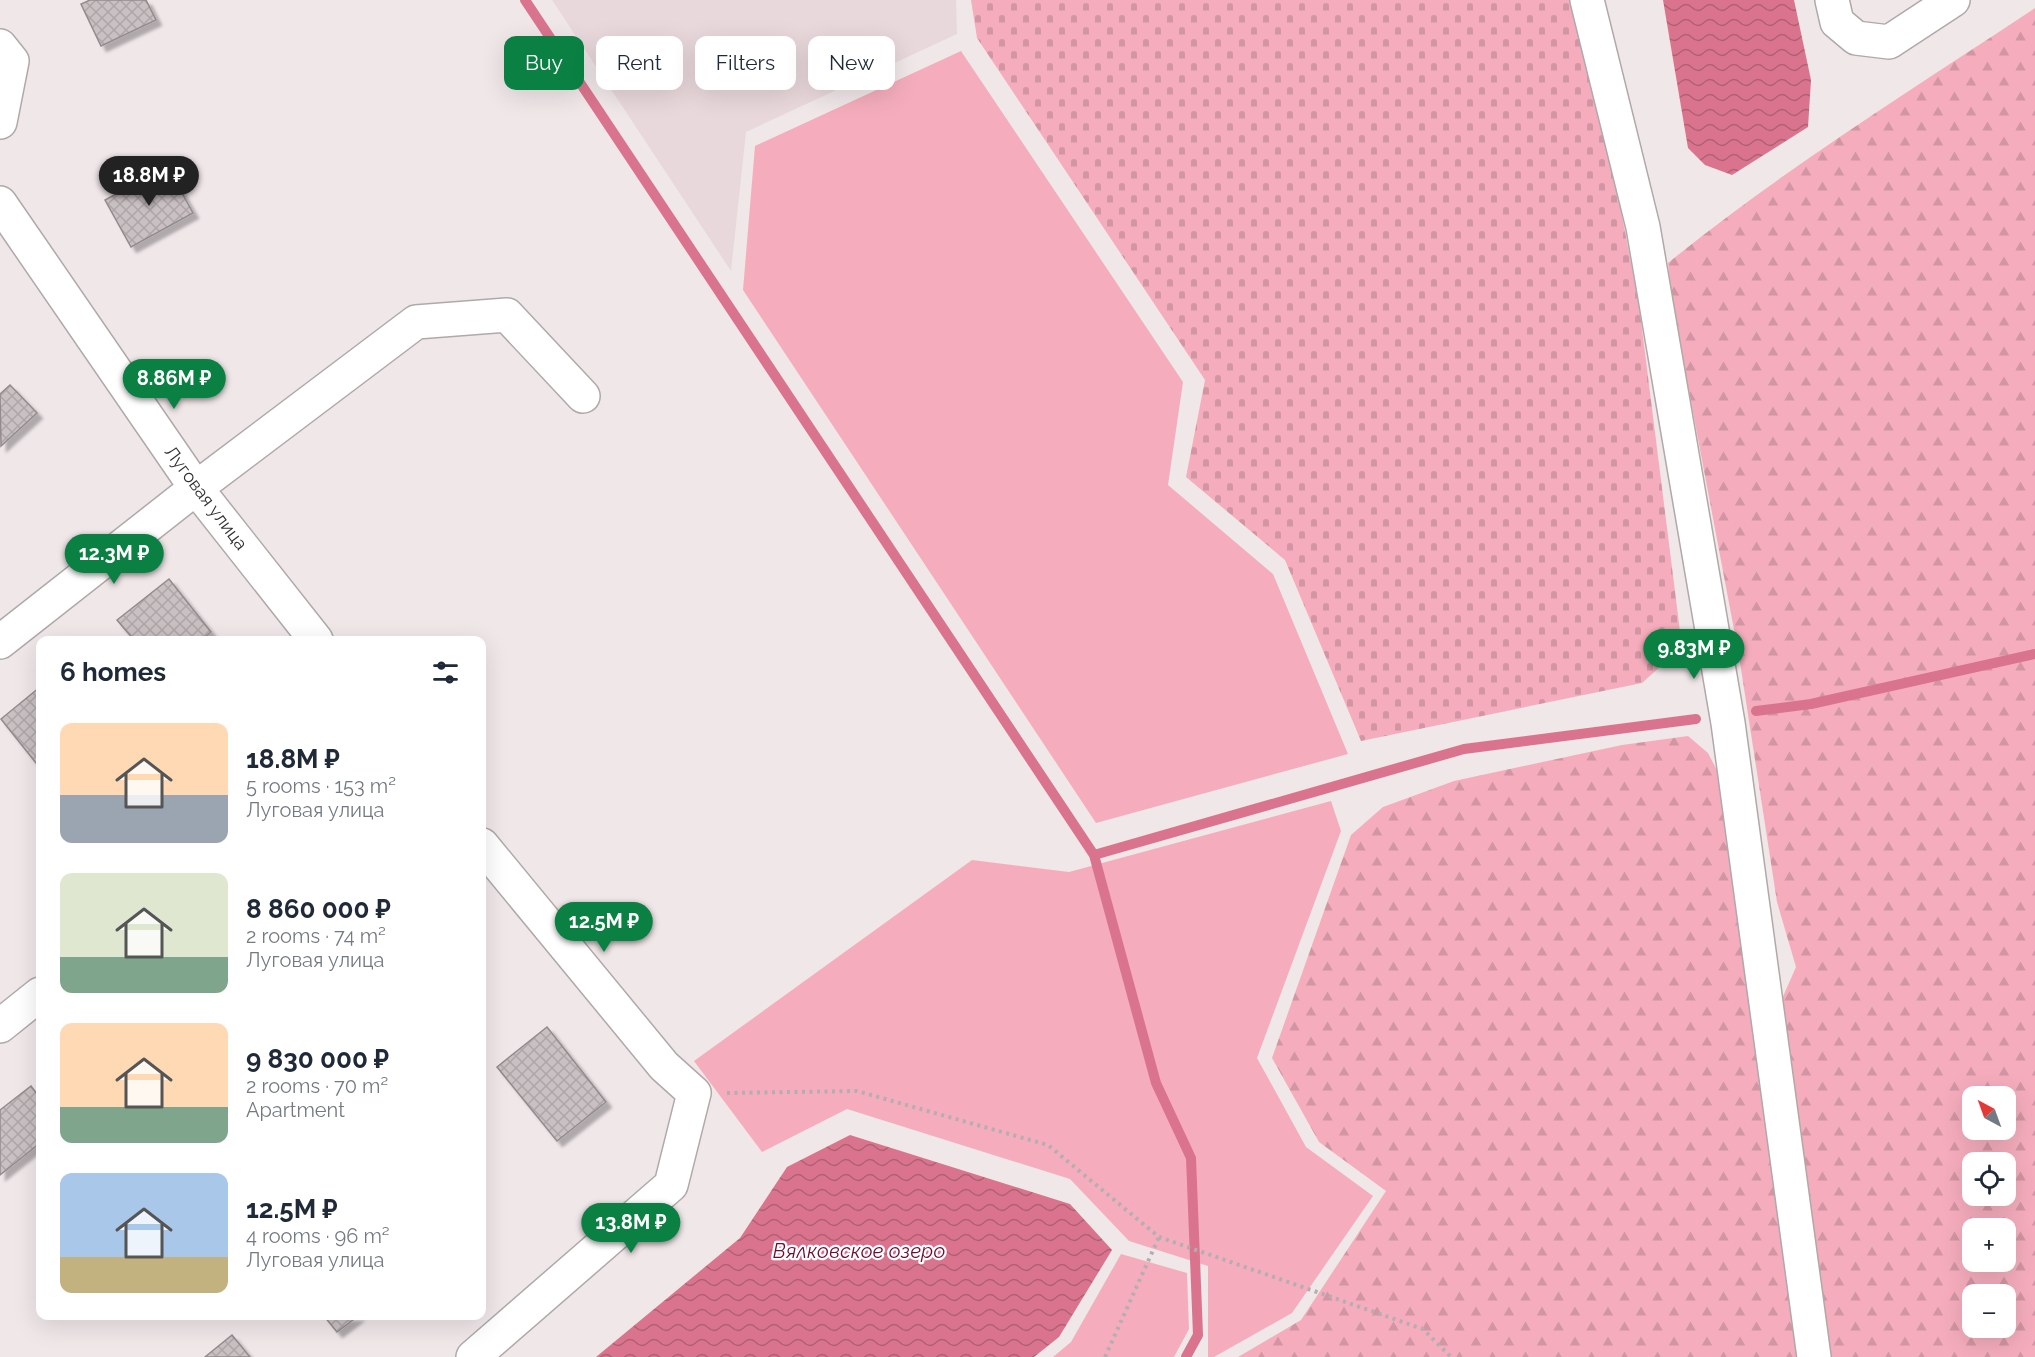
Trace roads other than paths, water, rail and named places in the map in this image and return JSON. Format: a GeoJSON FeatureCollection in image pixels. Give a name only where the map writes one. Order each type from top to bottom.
{"type":"FeatureCollection","features":[{"type":"Feature","properties":{"kind":"street"},"geometry":{"type":"LineString","coordinates":[[1587,0],[1643,227],[1726,711],[1814,1357]]}},
{"type":"Feature","properties":{"kind":"street"},"geometry":{"type":"LineString","coordinates":[[1832,0],[1837,22],[1856,38],[1889,42],[1953,0]]}},
{"type":"Feature","properties":{"kind":"street"},"geometry":{"type":"LineString","coordinates":[[0,46],[12,61],[0,122]]}},
{"type":"Feature","properties":{"kind":"street","name":"Луговая улица"},"geometry":{"type":"LineString","coordinates":[[0,203],[196,488],[313,636]]}},
{"type":"Feature","properties":{"kind":"street"},"geometry":{"type":"LineString","coordinates":[[0,642],[196,488],[416,322],[507,315],[583,396]]}},
{"type":"Feature","properties":{"kind":"street"},"geometry":{"type":"LineString","coordinates":[[473,1357],[671,1185],[694,1093],[664,1066],[486,850]]}},
{"type":"Feature","properties":{"kind":"street"},"geometry":{"type":"LineString","coordinates":[[0,1026],[36,997]]}},
{"type":"Feature","properties":{"kind":"water"},"geometry":{"type":"Polygon","coordinates":[[[1663,0],[1794,0],[1811,80],[1808,127],[1732,175],[1705,165],[1688,148],[1663,0]]]}},
{"type":"Feature","properties":{"kind":"water","name":"Вялковское озеро"},"geometry":{"type":"Polygon","coordinates":[[[850,1135],[1070,1204],[1112,1250],[1059,1337],[1034,1357],[596,1357],[740,1238],[787,1167],[850,1135]]]}},
{"type":"Feature","properties":{"kind":"waterway"},"geometry":{"type":"LineString","coordinates":[[525,0],[1094,855],[1156,1083],[1191,1158],[1198,1335],[1186,1357]]}},
{"type":"Feature","properties":{"kind":"waterway"},"geometry":{"type":"LineString","coordinates":[[1756,711],[1811,704],[2035,654]]}},
{"type":"Feature","properties":{"kind":"waterway"},"geometry":{"type":"LineString","coordinates":[[1094,855],[1464,749],[1696,719]]}}]}
